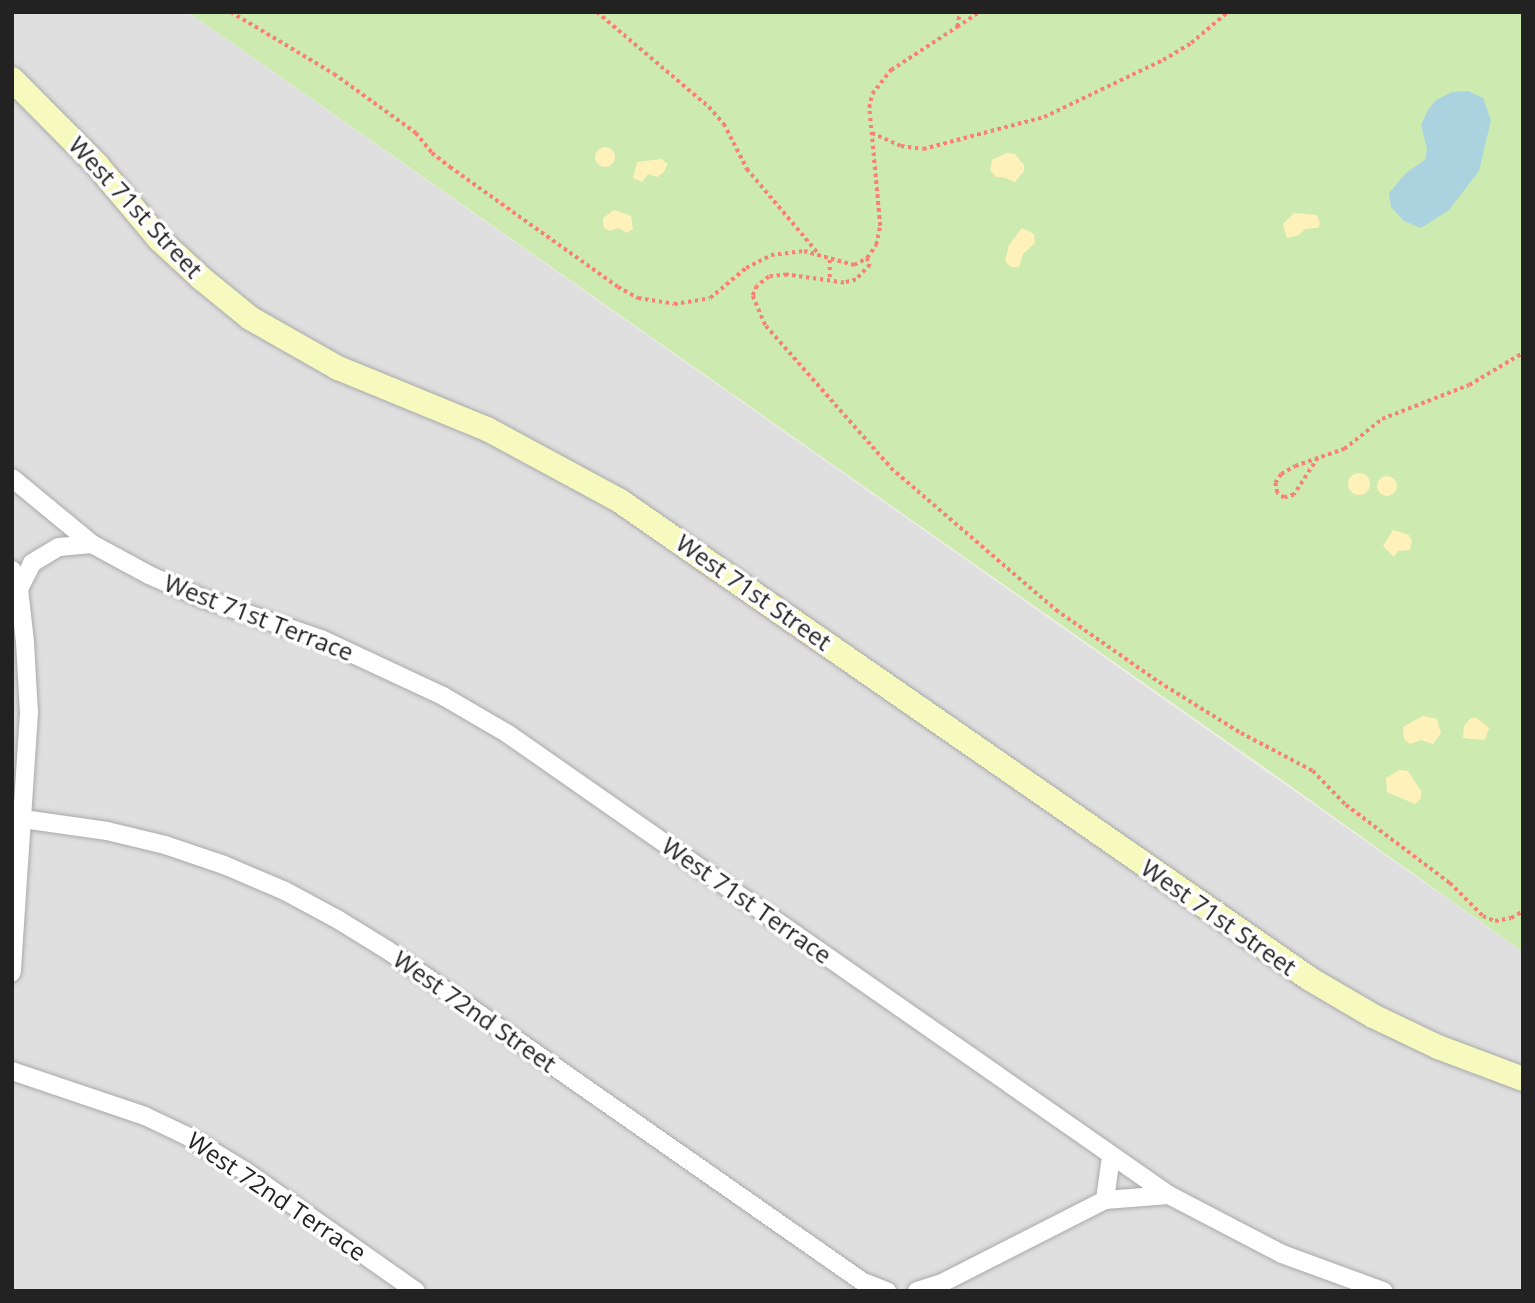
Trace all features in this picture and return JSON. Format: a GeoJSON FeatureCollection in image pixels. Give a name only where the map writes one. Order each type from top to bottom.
{"type":"FeatureCollection","features":[{"type":"Feature","properties":{"kind":"street","name":"West 71st Street"},"geometry":{"type":"LineString","coordinates":[[12,79],[97,165],[160,240],[201,278],[259,323],[338,368],[487,429],[620,501],[1310,979],[1373,1016],[1438,1047],[1523,1079]]}},
{"type":"Feature","properties":{"kind":"street","name":"West 71st Terrace"},"geometry":{"type":"LineString","coordinates":[[12,478],[92,544],[149,575],[204,599],[321,639],[383,665],[508,734],[1169,1195],[1282,1254],[1383,1291]]}},
{"type":"Feature","properties":{"kind":"street"},"geometry":{"type":"LineString","coordinates":[[19,589],[32,563],[59,547],[92,544]]}},
{"type":"Feature","properties":{"kind":"street"},"geometry":{"type":"LineString","coordinates":[[12,570],[19,589],[29,713],[12,972]]}},
{"type":"Feature","properties":{"kind":"street","name":"West 72nd Street"},"geometry":{"type":"LineString","coordinates":[[23,819],[107,831],[165,845],[224,865],[285,891],[337,919],[389,951],[863,1282],[887,1291]]}},
{"type":"Feature","properties":{"kind":"street","name":"West 72nd Terrace"},"geometry":{"type":"LineString","coordinates":[[12,1071],[145,1116],[189,1137],[245,1171],[416,1291]]}},
{"type":"Feature","properties":{"kind":"street"},"geometry":{"type":"LineString","coordinates":[[1105,1200],[1111,1156]]}},
{"type":"Feature","properties":{"kind":"street"},"geometry":{"type":"LineString","coordinates":[[917,1291],[942,1283],[1105,1200],[1169,1195]]}},
{"type":"Feature","properties":{"kind":"path"},"geometry":{"type":"LineString","coordinates":[[231,12],[334,74],[416,133],[432,153],[450,167],[532,223],[580,261],[638,298],[674,304],[702,300],[721,290],[759,260],[804,251],[854,265],[867,258],[876,245],[880,226],[869,108],[879,82],[891,70],[979,12]]}},
{"type":"Feature","properties":{"kind":"path"},"geometry":{"type":"LineString","coordinates":[[597,12],[709,107],[724,124],[747,169],[820,255]]}},
{"type":"Feature","properties":{"kind":"path"},"geometry":{"type":"LineString","coordinates":[[957,27],[960,12]]}},
{"type":"Feature","properties":{"kind":"path"},"geometry":{"type":"LineString","coordinates":[[872,133],[901,146],[923,149],[1044,117],[1163,60],[1191,43],[1228,12]]}},
{"type":"Feature","properties":{"kind":"path"},"geometry":{"type":"LineString","coordinates":[[867,258],[870,265],[856,280],[830,281],[787,275],[769,277],[757,286],[753,296],[766,326],[914,490],[982,544],[1056,610],[1158,682],[1241,733],[1313,771],[1346,805],[1450,883],[1483,916],[1495,921],[1511,918],[1523,911]]}},
{"type":"Feature","properties":{"kind":"path"},"geometry":{"type":"LineString","coordinates":[[830,260],[830,281]]}},
{"type":"Feature","properties":{"kind":"path"},"geometry":{"type":"LineString","coordinates":[[1318,458],[1294,495],[1284,498],[1277,493],[1275,483],[1280,474],[1318,458],[1355,444],[1382,419],[1469,385],[1523,353]]}},
{"type":"Feature","properties":{"kind":"shaded area"},"geometry":{"type":"Polygon","coordinates":[[[12,12],[188,12],[1523,952],[1523,1291],[12,1291],[12,12]]]}},
{"type":"Feature","properties":{"kind":"green space"},"geometry":{"type":"Polygon","coordinates":[[[188,12],[1523,12],[1523,952],[1282,780],[188,12]]]}},
{"type":"Feature","properties":{"kind":"sand"},"geometry":{"type":"Polygon","coordinates":[[[605,147],[612,150],[615,157],[612,164],[605,167],[598,164],[595,157],[598,150],[605,147]]]}},
{"type":"Feature","properties":{"kind":"sand"},"geometry":{"type":"Polygon","coordinates":[[[1007,153],[1015,154],[1024,165],[1024,171],[1015,182],[996,177],[990,170],[992,160],[1007,153]]]}},
{"type":"Feature","properties":{"kind":"sand"},"geometry":{"type":"Polygon","coordinates":[[[661,159],[668,164],[663,173],[657,177],[648,174],[642,182],[633,178],[637,162],[661,159]]]}},
{"type":"Feature","properties":{"kind":"sand"},"geometry":{"type":"Polygon","coordinates":[[[614,210],[631,216],[633,229],[627,233],[618,228],[610,231],[604,228],[603,218],[614,210]]]}},
{"type":"Feature","properties":{"kind":"sand"},"geometry":{"type":"Polygon","coordinates":[[[1294,213],[1317,215],[1320,224],[1318,228],[1305,229],[1299,235],[1287,238],[1283,224],[1294,213]]]}},
{"type":"Feature","properties":{"kind":"sand"},"geometry":{"type":"Polygon","coordinates":[[[1022,228],[1034,234],[1035,243],[1023,254],[1019,267],[1011,267],[1005,261],[1009,245],[1022,228]]]}},
{"type":"Feature","properties":{"kind":"sand"},"geometry":{"type":"Polygon","coordinates":[[[1359,473],[1367,476],[1370,484],[1367,492],[1359,495],[1351,492],[1348,484],[1351,476],[1359,473]]]}},
{"type":"Feature","properties":{"kind":"sand"},"geometry":{"type":"Polygon","coordinates":[[[1387,476],[1394,479],[1397,486],[1394,493],[1387,496],[1380,493],[1377,486],[1380,479],[1387,476]]]}},
{"type":"Feature","properties":{"kind":"sand"},"geometry":{"type":"Polygon","coordinates":[[[1393,530],[1409,535],[1412,541],[1410,550],[1398,551],[1394,557],[1383,546],[1393,530]]]}},
{"type":"Feature","properties":{"kind":"sand"},"geometry":{"type":"Polygon","coordinates":[[[1423,716],[1437,719],[1441,733],[1433,744],[1421,740],[1410,744],[1404,739],[1403,727],[1423,716]]]}},
{"type":"Feature","properties":{"kind":"sand"},"geometry":{"type":"Polygon","coordinates":[[[1471,718],[1477,718],[1489,728],[1485,740],[1463,738],[1464,726],[1471,718]]]}},
{"type":"Feature","properties":{"kind":"sand"},"geometry":{"type":"Polygon","coordinates":[[[1400,770],[1408,771],[1421,791],[1421,798],[1415,804],[1387,792],[1386,778],[1400,770]]]}},
{"type":"Feature","properties":{"kind":"water"},"geometry":{"type":"Polygon","coordinates":[[[1468,91],[1483,98],[1491,120],[1479,171],[1449,210],[1421,228],[1404,221],[1391,207],[1389,193],[1406,173],[1425,160],[1427,149],[1421,125],[1428,110],[1436,100],[1452,92],[1468,91]]]}}]}
